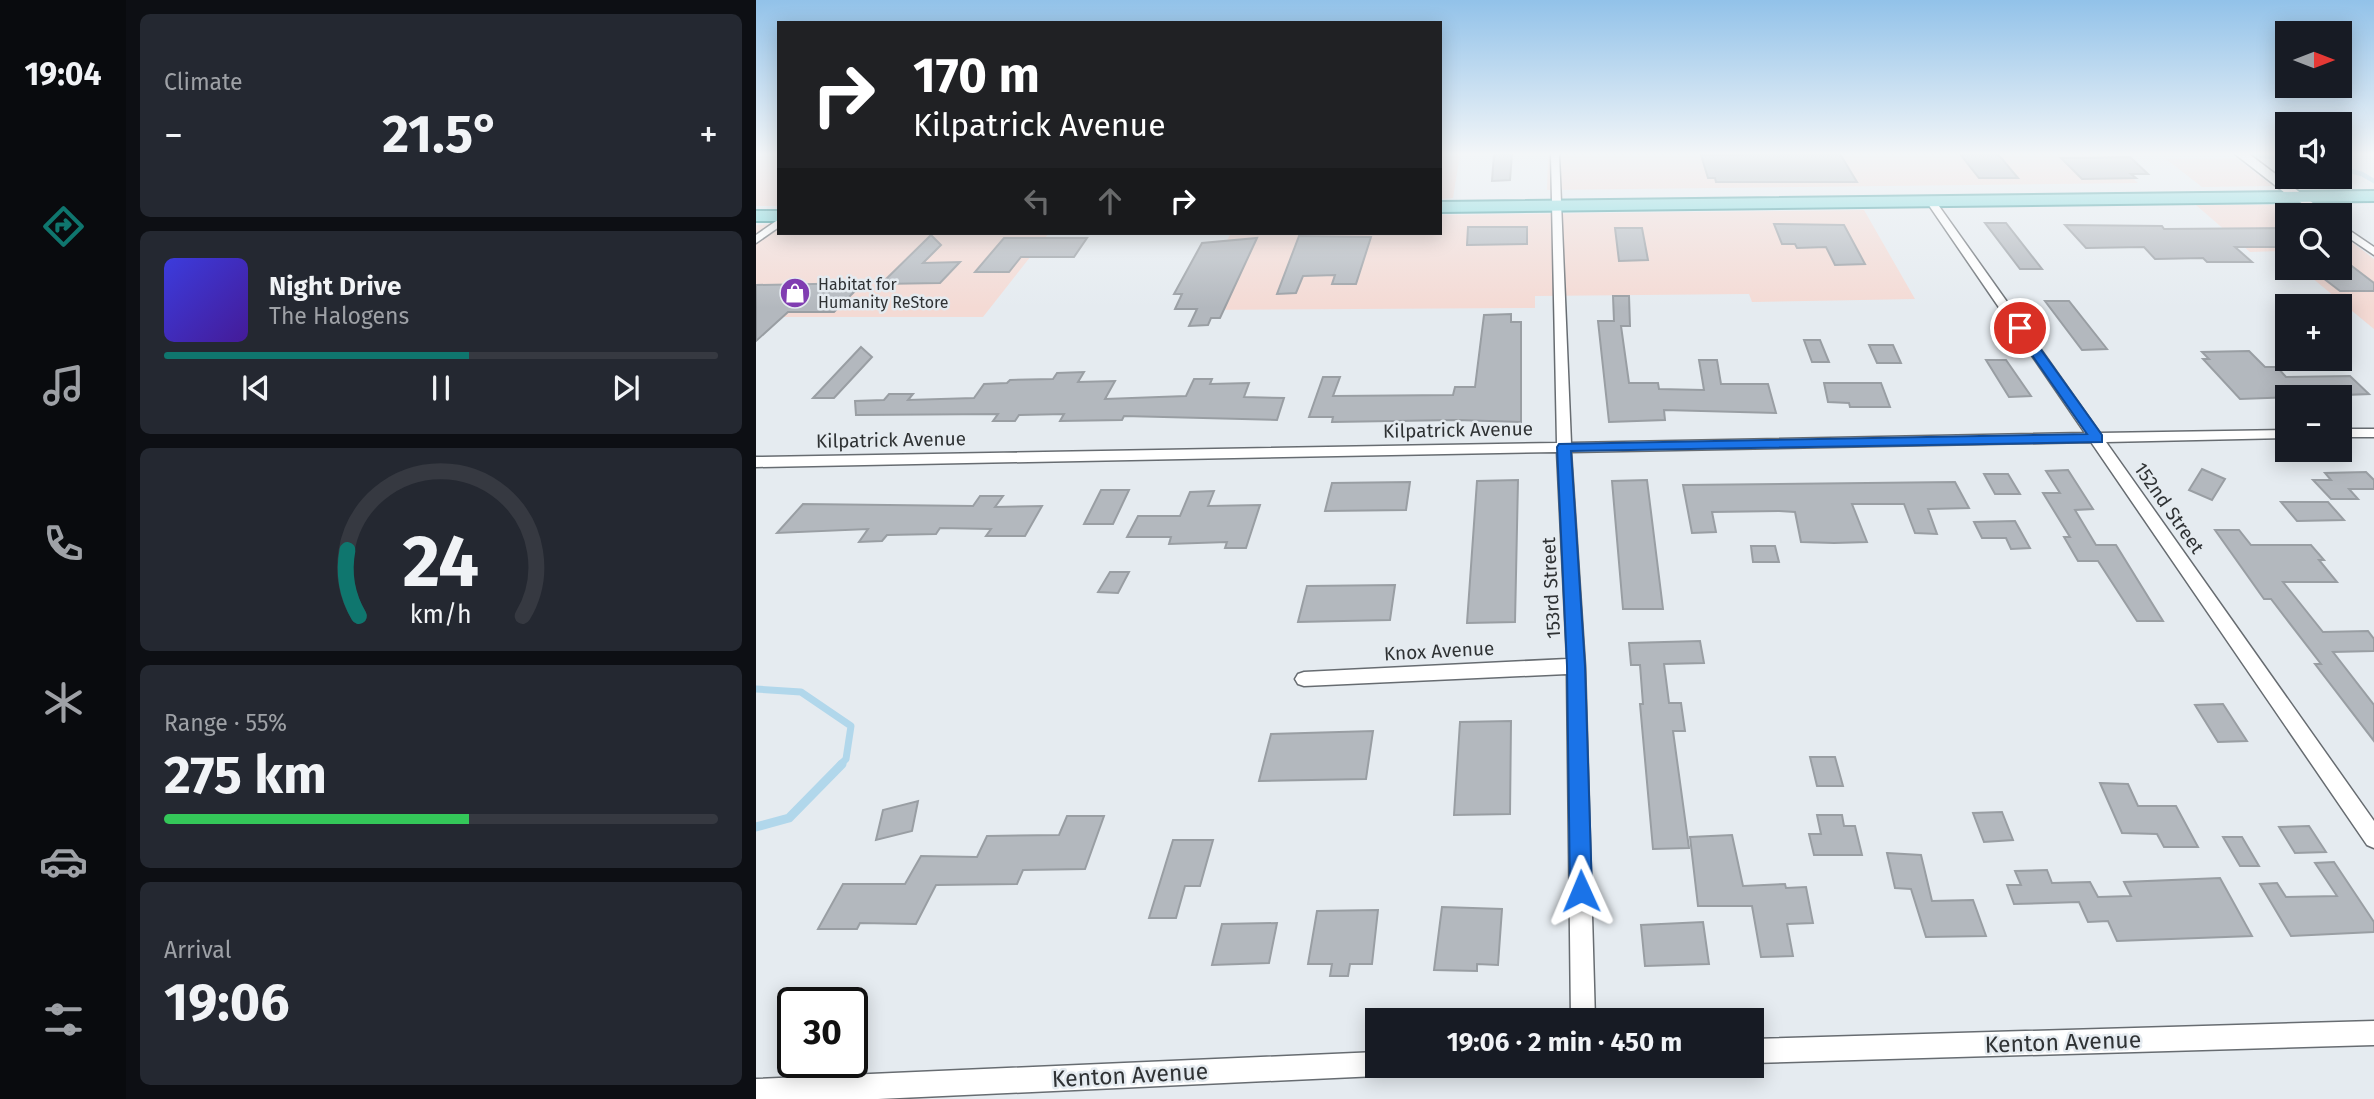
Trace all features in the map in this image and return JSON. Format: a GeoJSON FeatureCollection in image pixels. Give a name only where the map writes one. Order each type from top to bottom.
{"type":"FeatureCollection","features":[{"type":"Feature","properties":{"kind":"main road"},"geometry":{"type":"LineString","coordinates":[[1442,207],[1609,205]]}},
{"type":"Feature","properties":{"kind":"main road"},"geometry":{"type":"LineString","coordinates":[[756,216],[777,216]]}},
{"type":"Feature","properties":{"kind":"street","name":"152nd Street"},"geometry":{"type":"LineString","coordinates":[[1934,205],[2374,838]]}},
{"type":"Feature","properties":{"kind":"street","name":"153rd Street"},"geometry":{"type":"LineString","coordinates":[[1555,206],[1576,666],[1583,1008]]}},
{"type":"Feature","properties":{"kind":"street"},"geometry":{"type":"LineString","coordinates":[[756,240],[777,224]]}},
{"type":"Feature","properties":{"kind":"street"},"geometry":{"type":"LineString","coordinates":[[2352,236],[2374,252]]}},
{"type":"Feature","properties":{"kind":"street"},"geometry":{"type":"LineString","coordinates":[[2352,433],[2374,433]]}},
{"type":"Feature","properties":{"kind":"street","name":"Kilpatrick Avenue"},"geometry":{"type":"LineString","coordinates":[[756,462],[2275,435]]}},
{"type":"Feature","properties":{"kind":"street","name":"Knox Avenue"},"geometry":{"type":"LineString","coordinates":[[1304,679],[1576,666]]}},
{"type":"Feature","properties":{"kind":"street","name":"Kenton Avenue"},"geometry":{"type":"LineString","coordinates":[[1764,1051],[2374,1033]]}},
{"type":"Feature","properties":{"kind":"street","name":"Kenton Avenue"},"geometry":{"type":"LineString","coordinates":[[756,1092],[1365,1065]]}},
{"type":"Feature","properties":{"kind":"shaded area"},"geometry":{"type":"Polygon","coordinates":[[[2196,205],[2275,205],[2275,251],[2250,252],[2196,205]]]}},
{"type":"Feature","properties":{"kind":"shaded area"},"geometry":{"type":"Polygon","coordinates":[[[1864,210],[1915,299],[1752,302],[1749,294],[1535,296],[1535,308],[1190,310],[1230,235],[1442,235],[1442,215],[1864,210]]]}},
{"type":"Feature","properties":{"kind":"shaded area"},"geometry":{"type":"Polygon","coordinates":[[[777,224],[777,235],[1047,235],[983,317],[756,317],[756,225],[777,224]]]}},
{"type":"Feature","properties":{"kind":"shaded area"},"geometry":{"type":"Polygon","coordinates":[[[2352,242],[2374,259],[2374,329],[2352,311],[2352,294],[2332,294],[2315,280],[2352,280],[2352,242]]]}},
{"type":"Feature","properties":{"kind":"building"},"geometry":{"type":"Polygon","coordinates":[[[1985,223],[2006,223],[2042,269],[2020,269],[1985,223]]]}},
{"type":"Feature","properties":{"kind":"building"},"geometry":{"type":"Polygon","coordinates":[[[1774,224],[1844,225],[1865,264],[1835,265],[1826,247],[1797,248],[1795,244],[1782,244],[1774,224]]]}},
{"type":"Feature","properties":{"kind":"building"},"geometry":{"type":"Polygon","coordinates":[[[2065,225],[2162,226],[2164,229],[2275,228],[2275,247],[2235,247],[2252,262],[2207,262],[2203,258],[2155,259],[2144,247],[2086,248],[2065,225]]]}},
{"type":"Feature","properties":{"kind":"building"},"geometry":{"type":"Polygon","coordinates":[[[1468,227],[1527,227],[1527,244],[1467,245],[1468,227]]]}},
{"type":"Feature","properties":{"kind":"building"},"geometry":{"type":"Polygon","coordinates":[[[1615,228],[1642,228],[1648,260],[1619,261],[1615,228]]]}},
{"type":"Feature","properties":{"kind":"building"},"geometry":{"type":"Polygon","coordinates":[[[931,235],[941,245],[923,263],[960,262],[940,283],[881,284],[931,235]]]}},
{"type":"Feature","properties":{"kind":"building"},"geometry":{"type":"Polygon","coordinates":[[[1299,236],[1371,237],[1356,284],[1332,284],[1335,275],[1303,276],[1296,293],[1277,294],[1299,236]]]}},
{"type":"Feature","properties":{"kind":"building"},"geometry":{"type":"Polygon","coordinates":[[[1004,238],[1087,238],[1074,257],[1021,257],[1009,272],[975,272],[1004,238]]]}},
{"type":"Feature","properties":{"kind":"building"},"geometry":{"type":"Polygon","coordinates":[[[1257,238],[1220,318],[1211,318],[1208,325],[1189,326],[1197,309],[1175,309],[1182,294],[1174,294],[1202,243],[1257,238]]]}},
{"type":"Feature","properties":{"kind":"building"},"geometry":{"type":"Polygon","coordinates":[[[2352,266],[2374,283],[2374,291],[2340,291],[2326,280],[2352,280],[2352,266]]]}},
{"type":"Feature","properties":{"kind":"building","name":"Habitat for Humanity ReStore"},"geometry":{"type":"Polygon","coordinates":[[[863,283],[834,312],[788,312],[756,341],[756,285],[863,283]]]}},
{"type":"Feature","properties":{"kind":"building"},"geometry":{"type":"Polygon","coordinates":[[[1613,296],[1629,296],[1630,326],[1621,326],[1629,383],[1658,383],[1659,389],[1704,390],[1699,360],[1717,360],[1721,384],[1768,384],[1776,413],[1664,410],[1665,420],[1609,422],[1598,321],[1614,321],[1613,296]]]}},
{"type":"Feature","properties":{"kind":"building"},"geometry":{"type":"Polygon","coordinates":[[[2045,301],[2069,301],[2107,349],[2082,350],[2045,301]]]}},
{"type":"Feature","properties":{"kind":"building"},"geometry":{"type":"Polygon","coordinates":[[[1511,314],[1511,322],[1521,322],[1521,422],[1332,422],[1333,417],[1309,417],[1323,377],[1340,377],[1333,396],[1453,395],[1455,387],[1475,387],[1484,315],[1511,314]]]}},
{"type":"Feature","properties":{"kind":"building"},"geometry":{"type":"Polygon","coordinates":[[[1804,340],[1820,340],[1829,362],[1812,362],[1804,340]]]}},
{"type":"Feature","properties":{"kind":"building"},"geometry":{"type":"Polygon","coordinates":[[[1869,345],[1893,345],[1901,363],[1877,363],[1869,345]]]}},
{"type":"Feature","properties":{"kind":"building"},"geometry":{"type":"Polygon","coordinates":[[[861,347],[872,357],[834,398],[813,398],[861,347]]]}},
{"type":"Feature","properties":{"kind":"building"},"geometry":{"type":"Polygon","coordinates":[[[2249,351],[2265,367],[2275,367],[2275,371],[2281,371],[2286,377],[2350,376],[2369,394],[2352,395],[2352,385],[2275,385],[2275,398],[2240,399],[2203,359],[2209,359],[2202,352],[2249,351]]]}},
{"type":"Feature","properties":{"kind":"building"},"geometry":{"type":"Polygon","coordinates":[[[1986,360],[2006,360],[2031,396],[2009,397],[1986,360]]]}},
{"type":"Feature","properties":{"kind":"building"},"geometry":{"type":"Polygon","coordinates":[[[1084,372],[1078,382],[1115,381],[1105,399],[1186,396],[1194,379],[1212,379],[1210,384],[1249,383],[1244,397],[1284,398],[1277,420],[1124,416],[1122,420],[1060,421],[1064,414],[1019,415],[1015,421],[993,421],[998,414],[856,415],[855,401],[884,400],[889,394],[913,394],[908,400],[974,398],[984,384],[1007,383],[1010,380],[1053,379],[1057,373],[1084,372]]]}},
{"type":"Feature","properties":{"kind":"building"},"geometry":{"type":"Polygon","coordinates":[[[1824,383],[1881,383],[1890,407],[1850,407],[1849,403],[1828,402],[1824,383]]]}},
{"type":"Feature","properties":{"kind":"building"},"geometry":{"type":"Polygon","coordinates":[[[2202,469],[2225,479],[2212,500],[2189,490],[2202,469]]]}},
{"type":"Feature","properties":{"kind":"building"},"geometry":{"type":"Polygon","coordinates":[[[2068,470],[2093,509],[2075,510],[2096,545],[2116,545],[2163,621],[2137,621],[2098,561],[2078,561],[2064,537],[2070,537],[2043,493],[2060,493],[2046,471],[2068,470]]]}},
{"type":"Feature","properties":{"kind":"building"},"geometry":{"type":"Polygon","coordinates":[[[2366,472],[2374,480],[2374,489],[2349,489],[2358,499],[2331,499],[2313,480],[2331,480],[2325,473],[2366,472]]]}},
{"type":"Feature","properties":{"kind":"building"},"geometry":{"type":"Polygon","coordinates":[[[1984,474],[2008,474],[2020,494],[1995,494],[1984,474]]]}},
{"type":"Feature","properties":{"kind":"building"},"geometry":{"type":"Polygon","coordinates":[[[1518,480],[1515,622],[1467,623],[1477,481],[1518,480]]]}},
{"type":"Feature","properties":{"kind":"building"},"geometry":{"type":"Polygon","coordinates":[[[1647,480],[1663,609],[1623,609],[1612,481],[1647,480]]]}},
{"type":"Feature","properties":{"kind":"building"},"geometry":{"type":"Polygon","coordinates":[[[1410,482],[1406,510],[1325,511],[1332,483],[1410,482]]]}},
{"type":"Feature","properties":{"kind":"building"},"geometry":{"type":"Polygon","coordinates":[[[1955,482],[1969,508],[1928,509],[1937,534],[1915,533],[1904,504],[1852,504],[1867,542],[1834,543],[1801,542],[1795,512],[1712,512],[1716,532],[1692,533],[1683,485],[1955,482]]]}},
{"type":"Feature","properties":{"kind":"building"},"geometry":{"type":"Polygon","coordinates":[[[1101,490],[1129,490],[1113,524],[1084,524],[1101,490]]]}},
{"type":"Feature","properties":{"kind":"building"},"geometry":{"type":"Polygon","coordinates":[[[1214,491],[1208,506],[1260,505],[1246,548],[1225,548],[1227,542],[1169,544],[1171,537],[1127,537],[1138,516],[1180,516],[1190,492],[1214,491]]]}},
{"type":"Feature","properties":{"kind":"building"},"geometry":{"type":"Polygon","coordinates":[[[980,496],[1003,496],[995,507],[1042,506],[1025,536],[986,536],[991,529],[940,528],[936,534],[887,535],[882,541],[859,542],[868,529],[777,533],[803,504],[973,506],[980,496]]]}},
{"type":"Feature","properties":{"kind":"building"},"geometry":{"type":"Polygon","coordinates":[[[2281,502],[2328,502],[2344,520],[2297,521],[2281,502]]]}},
{"type":"Feature","properties":{"kind":"building"},"geometry":{"type":"Polygon","coordinates":[[[2015,521],[2030,548],[2011,549],[2006,538],[1982,538],[1974,522],[2015,521]]]}},
{"type":"Feature","properties":{"kind":"building"},"geometry":{"type":"Polygon","coordinates":[[[2215,530],[2239,530],[2251,545],[2311,545],[2324,560],[2319,560],[2337,582],[2283,582],[2323,632],[2368,631],[2374,639],[2374,651],[2333,652],[2374,705],[2374,741],[2315,664],[2321,664],[2271,599],[2264,599],[2215,530]]]}},
{"type":"Feature","properties":{"kind":"building"},"geometry":{"type":"Polygon","coordinates":[[[1751,546],[1775,546],[1779,562],[1753,562],[1751,546]]]}},
{"type":"Feature","properties":{"kind":"building"},"geometry":{"type":"Polygon","coordinates":[[[1110,572],[1129,572],[1118,593],[1098,592],[1110,572]]]}},
{"type":"Feature","properties":{"kind":"building"},"geometry":{"type":"Polygon","coordinates":[[[1395,585],[1390,620],[1298,622],[1307,586],[1395,585]]]}},
{"type":"Feature","properties":{"kind":"building"},"geometry":{"type":"Polygon","coordinates":[[[1700,641],[1704,663],[1664,664],[1669,703],[1681,703],[1685,731],[1673,731],[1689,848],[1653,849],[1640,704],[1643,704],[1640,665],[1631,665],[1629,643],[1700,641]]]}},
{"type":"Feature","properties":{"kind":"building"},"geometry":{"type":"Polygon","coordinates":[[[2223,704],[2247,741],[2218,742],[2195,705],[2223,704]]]}},
{"type":"Feature","properties":{"kind":"building"},"geometry":{"type":"Polygon","coordinates":[[[1511,721],[1510,814],[1454,815],[1460,722],[1511,721]]]}},
{"type":"Feature","properties":{"kind":"building"},"geometry":{"type":"Polygon","coordinates":[[[1373,731],[1366,779],[1259,781],[1271,734],[1373,731]]]}},
{"type":"Feature","properties":{"kind":"building"},"geometry":{"type":"Polygon","coordinates":[[[1810,757],[1835,757],[1843,786],[1817,786],[1810,757]]]}},
{"type":"Feature","properties":{"kind":"building"},"geometry":{"type":"Polygon","coordinates":[[[2100,783],[2128,784],[2138,806],[2176,806],[2198,847],[2164,847],[2157,834],[2122,833],[2100,783]]]}},
{"type":"Feature","properties":{"kind":"building"},"geometry":{"type":"Polygon","coordinates":[[[918,801],[912,831],[876,840],[883,810],[918,801]]]}},
{"type":"Feature","properties":{"kind":"building"},"geometry":{"type":"Polygon","coordinates":[[[2002,812],[2013,840],[1984,842],[1973,813],[2002,812]]]}},
{"type":"Feature","properties":{"kind":"building"},"geometry":{"type":"Polygon","coordinates":[[[1817,815],[1842,815],[1844,826],[1855,826],[1862,855],[1814,855],[1809,834],[1821,834],[1817,815]]]}},
{"type":"Feature","properties":{"kind":"building"},"geometry":{"type":"Polygon","coordinates":[[[1067,816],[1104,816],[1085,869],[1023,870],[1017,884],[936,885],[916,924],[860,923],[857,929],[818,929],[843,884],[905,884],[921,856],[977,857],[987,836],[1059,835],[1067,816]]]}},
{"type":"Feature","properties":{"kind":"building"},"geometry":{"type":"Polygon","coordinates":[[[2309,826],[2326,852],[2295,853],[2279,827],[2309,826]]]}},
{"type":"Feature","properties":{"kind":"building"},"geometry":{"type":"Polygon","coordinates":[[[1732,835],[1743,886],[1785,884],[1786,888],[1806,887],[1813,923],[1787,924],[1793,956],[1761,957],[1752,906],[1698,906],[1690,837],[1732,835]]]}},
{"type":"Feature","properties":{"kind":"building"},"geometry":{"type":"Polygon","coordinates":[[[2223,837],[2242,837],[2259,866],[2240,866],[2223,837]]]}},
{"type":"Feature","properties":{"kind":"building"},"geometry":{"type":"Polygon","coordinates":[[[1173,840],[1213,840],[1200,886],[1185,886],[1176,918],[1149,918],[1173,840]]]}},
{"type":"Feature","properties":{"kind":"building"},"geometry":{"type":"Polygon","coordinates":[[[1887,853],[1921,855],[1932,901],[1973,900],[1986,936],[1926,937],[1911,889],[1895,888],[1887,853]]]}},
{"type":"Feature","properties":{"kind":"building"},"geometry":{"type":"Polygon","coordinates":[[[2334,862],[2374,922],[2374,932],[2291,936],[2260,884],[2277,883],[2286,897],[2337,896],[2315,863],[2334,862]]]}},
{"type":"Feature","properties":{"kind":"building"},"geometry":{"type":"Polygon","coordinates":[[[2047,870],[2052,883],[2090,882],[2098,897],[2131,896],[2124,882],[2220,878],[2252,936],[2117,941],[2108,921],[2088,922],[2079,902],[2014,904],[2007,885],[2021,885],[2015,871],[2047,870]]]}},
{"type":"Feature","properties":{"kind":"building"},"geometry":{"type":"Polygon","coordinates":[[[1442,907],[1502,909],[1498,965],[1477,964],[1477,971],[1434,970],[1442,907]]]}},
{"type":"Feature","properties":{"kind":"building"},"geometry":{"type":"Polygon","coordinates":[[[1378,910],[1372,964],[1350,964],[1348,976],[1330,976],[1332,964],[1308,964],[1317,911],[1378,910]]]}},
{"type":"Feature","properties":{"kind":"building"},"geometry":{"type":"Polygon","coordinates":[[[1703,922],[1709,964],[1645,966],[1641,925],[1703,922]]]}},
{"type":"Feature","properties":{"kind":"building"},"geometry":{"type":"Polygon","coordinates":[[[1277,923],[1269,963],[1212,965],[1222,924],[1277,923]]]}},
{"type":"Feature","properties":{"kind":"waterway"},"geometry":{"type":"LineString","coordinates":[[756,689],[801,692],[851,726],[846,759],[840,765]]}},
{"type":"Feature","properties":{"kind":"waterway"},"geometry":{"type":"LineString","coordinates":[[756,827],[789,818],[842,764]]}},
{"type":"Feature","properties":{"kind":"place","name":"Habitat for Humanity ReStore"},"geometry":{"type":"Point","coordinates":[795,293]}},
{"type":"Feature","properties":{"kind":"route"},"geometry":{"type":"LineString","coordinates":[[1581,891],[1576,666],[1564,447],[2097,439],[2020,328]]}}]}
